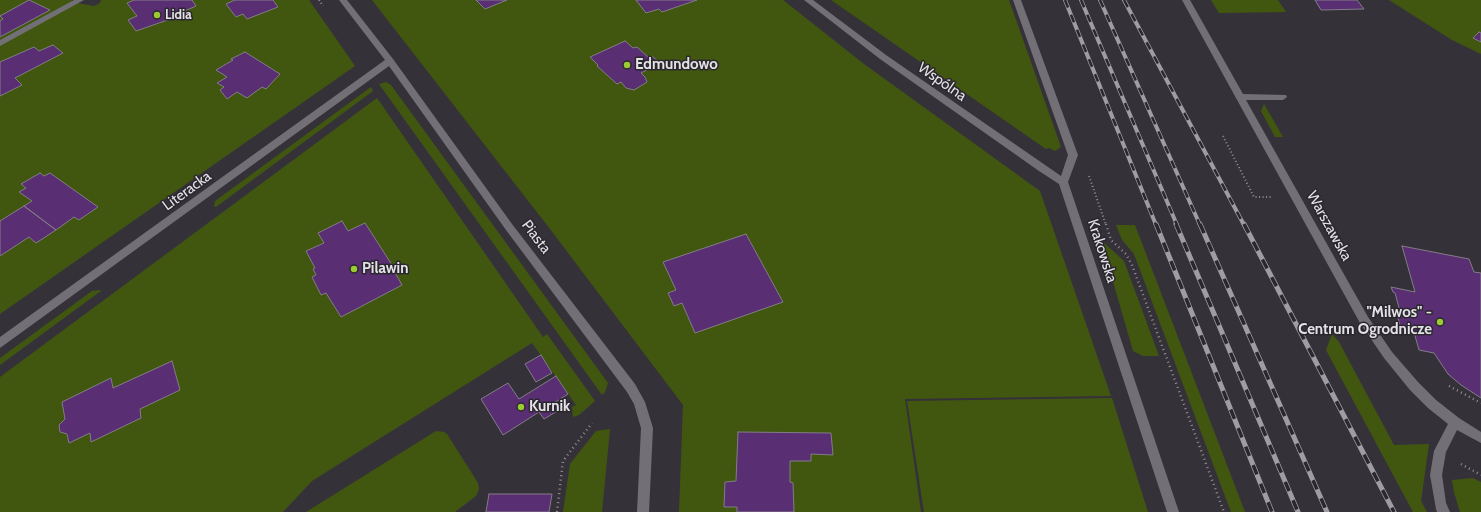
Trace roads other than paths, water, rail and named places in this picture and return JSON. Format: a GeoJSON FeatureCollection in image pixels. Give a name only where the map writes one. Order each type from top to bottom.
{"type":"FeatureCollection","features":[{"type":"Feature","properties":{"kind":"street"},"geometry":{"type":"LineString","coordinates":[[0,42],[80,0]]}},
{"type":"Feature","properties":{"kind":"street","name":"Piasta"},"geometry":{"type":"LineString","coordinates":[[343,0],[390,61],[509,227],[631,388],[644,415],[646,428],[646,474],[643,512]]}},
{"type":"Feature","properties":{"kind":"street","name":"Wspólna"},"geometry":{"type":"LineString","coordinates":[[808,0],[883,57],[1042,169],[1063,182]]}},
{"type":"Feature","properties":{"kind":"street"},"geometry":{"type":"LineString","coordinates":[[1017,0],[1072,156],[1063,182]]}},
{"type":"Feature","properties":{"kind":"street","name":"Warszawska"},"geometry":{"type":"LineString","coordinates":[[1186,0],[1364,320],[1388,355],[1414,386],[1432,404],[1455,422],[1481,438]]}},
{"type":"Feature","properties":{"kind":"street","name":"Literacka"},"geometry":{"type":"LineString","coordinates":[[0,343],[390,61]]}},
{"type":"Feature","properties":{"kind":"street"},"geometry":{"type":"LineString","coordinates":[[1240,97],[1283,97]]}},
{"type":"Feature","properties":{"kind":"street","name":"Krakowska"},"geometry":{"type":"LineString","coordinates":[[1063,182],[1173,512]]}},
{"type":"Feature","properties":{"kind":"street"},"geometry":{"type":"LineString","coordinates":[[1444,512],[1440,504],[1436,475],[1440,451],[1455,422]]}},
{"type":"Feature","properties":{"kind":"railway"},"geometry":{"type":"LineString","coordinates":[[1065,0],[1156,225]]}},
{"type":"Feature","properties":{"kind":"railway"},"geometry":{"type":"LineString","coordinates":[[1081,0],[1177,225]]}},
{"type":"Feature","properties":{"kind":"railway"},"geometry":{"type":"LineString","coordinates":[[1100,0],[1200,225]]}},
{"type":"Feature","properties":{"kind":"railway"},"geometry":{"type":"LineString","coordinates":[[1124,0],[1244,225]]}},
{"type":"Feature","properties":{"kind":"railway"},"geometry":{"type":"LineString","coordinates":[[1156,224],[1272,512]]}},
{"type":"Feature","properties":{"kind":"railway"},"geometry":{"type":"LineString","coordinates":[[1176,224],[1298,512]]}},
{"type":"Feature","properties":{"kind":"railway"},"geometry":{"type":"LineString","coordinates":[[1200,224],[1327,512]]}},
{"type":"Feature","properties":{"kind":"railway"},"geometry":{"type":"LineString","coordinates":[[1244,224],[1394,512]]}},
{"type":"Feature","properties":{"kind":"place","name":"Lidia"},"geometry":{"type":"Point","coordinates":[157,15]}},
{"type":"Feature","properties":{"kind":"place","name":"Edmundowo"},"geometry":{"type":"Point","coordinates":[627,65]}},
{"type":"Feature","properties":{"kind":"place","name":"Pilawin"},"geometry":{"type":"Point","coordinates":[354,269]}},
{"type":"Feature","properties":{"kind":"place","name":"\"Milwos\" - Centrum Ogrodnicze"},"geometry":{"type":"Point","coordinates":[1440,322]}},
{"type":"Feature","properties":{"kind":"place","name":"Kurnik"},"geometry":{"type":"Point","coordinates":[521,407]}}]}
